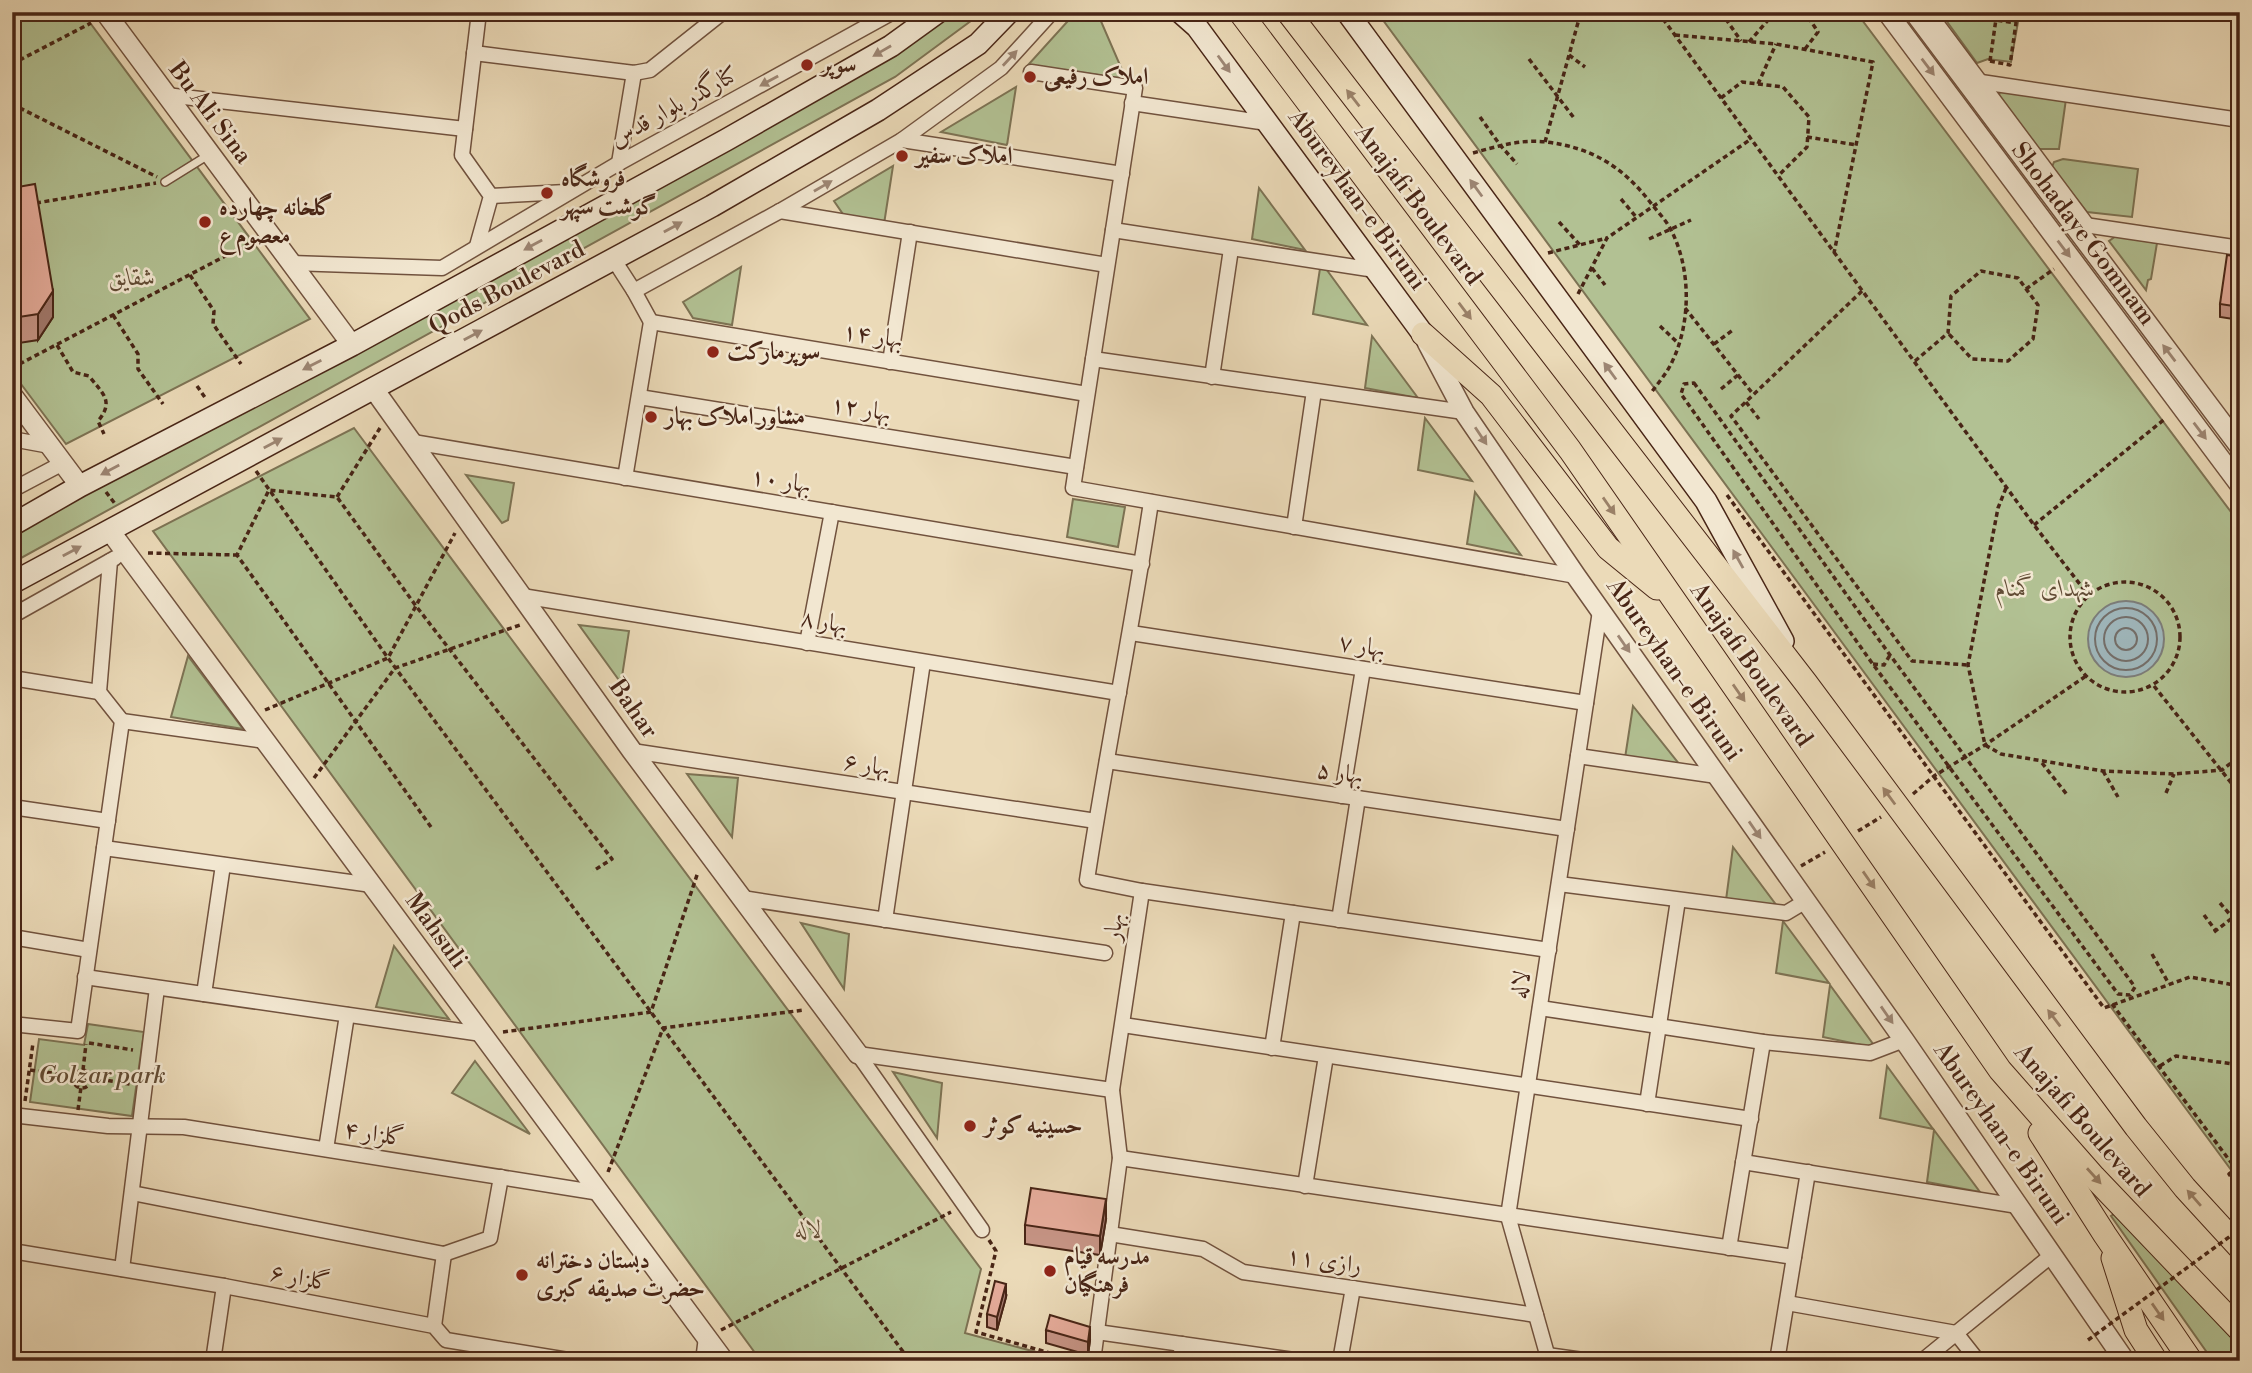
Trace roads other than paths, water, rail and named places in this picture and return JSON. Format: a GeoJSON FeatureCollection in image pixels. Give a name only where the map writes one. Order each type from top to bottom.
{"type":"FeatureCollection","features":[{"type":"Feature","properties":{"kind":"main road","name":"Qods Boulevard"},"geometry":{"type":"LineString","coordinates":[[12,525],[80,486],[352,345],[777,112],[891,46],[938,12]]}},
{"type":"Feature","properties":{"kind":"main road","name":"Qods Boulevard"},"geometry":{"type":"LineString","coordinates":[[12,583],[614,260],[878,110],[978,44],[1009,12]]}},
{"type":"Feature","properties":{"kind":"main road","name":"Abureyhan-e Biruni"},"geometry":{"type":"LineString","coordinates":[[1180,12],[1194,20],[1423,334]]}},
{"type":"Feature","properties":{"kind":"main road","name":"Anajafi Boulevard"},"geometry":{"type":"LineString","coordinates":[[1240,12],[1570,450],[2000,1070],[2094,1177],[2240,1330]]}},
{"type":"Feature","properties":{"kind":"main road","name":"Anajafi Boulevard"},"geometry":{"type":"LineString","coordinates":[[1288,12],[1806,683],[2136,1127],[2185,1188],[2240,1248]]}},
{"type":"Feature","properties":{"kind":"main road"},"geometry":{"type":"LineString","coordinates":[[1347,12],[1706,501],[1806,683]]}},
{"type":"Feature","properties":{"kind":"main road"},"geometry":{"type":"LineString","coordinates":[[1423,334],[1492,395],[1608,548],[1678,605]]}},
{"type":"Feature","properties":{"kind":"main road"},"geometry":{"type":"LineString","coordinates":[[2000,1070],[2105,1235],[2191,1361]]}},
{"type":"Feature","properties":{"kind":"main road"},"geometry":{"type":"LineString","coordinates":[[2105,1235],[2136,1330],[2156,1361]]}},
{"type":"Feature","properties":{"kind":"street"},"geometry":{"type":"LineString","coordinates":[[479,12],[462,155],[491,196]]}},
{"type":"Feature","properties":{"kind":"street"},"geometry":{"type":"LineString","coordinates":[[474,53],[634,74],[650,70],[723,12]]}},
{"type":"Feature","properties":{"kind":"street","name":"کنارگذر بلوار قدس"},"geometry":{"type":"LineString","coordinates":[[291,263],[442,268],[620,163],[894,12]]}},
{"type":"Feature","properties":{"kind":"street"},"geometry":{"type":"LineString","coordinates":[[634,291],[902,140],[1001,68],[1052,12]]}},
{"type":"Feature","properties":{"kind":"street","name":"Shohadaye Gomnam"},"geometry":{"type":"LineString","coordinates":[[1887,12],[2240,485]]}},
{"type":"Feature","properties":{"kind":"street","name":"Shohadaye Gomnam"},"geometry":{"type":"LineString","coordinates":[[1914,12],[2080,224],[2240,447]]}},
{"type":"Feature","properties":{"kind":"street"},"geometry":{"type":"LineString","coordinates":[[1928,12],[1981,82],[2080,224],[2240,247]]}},
{"type":"Feature","properties":{"kind":"street","name":"Bu Ali Sina"},"geometry":{"type":"LineString","coordinates":[[106,14],[352,345]]}},
{"type":"Feature","properties":{"kind":"street"},"geometry":{"type":"LineString","coordinates":[[1031,72],[1135,88],[1073,488],[1576,576]]}},
{"type":"Feature","properties":{"kind":"street"},"geometry":{"type":"LineString","coordinates":[[620,163],[634,74]]}},
{"type":"Feature","properties":{"kind":"street"},"geometry":{"type":"LineString","coordinates":[[1981,82],[2240,120]]}},
{"type":"Feature","properties":{"kind":"street"},"geometry":{"type":"LineString","coordinates":[[166,95],[465,129]]}},
{"type":"Feature","properties":{"kind":"street"},"geometry":{"type":"LineString","coordinates":[[1132,103],[1268,123]]}},
{"type":"Feature","properties":{"kind":"street"},"geometry":{"type":"LineString","coordinates":[[902,140],[1122,173]]}},
{"type":"Feature","properties":{"kind":"street"},"geometry":{"type":"LineString","coordinates":[[491,196],[571,192]]}},
{"type":"Feature","properties":{"kind":"street"},"geometry":{"type":"LineString","coordinates":[[477,246],[491,196]]}},
{"type":"Feature","properties":{"kind":"street"},"geometry":{"type":"LineString","coordinates":[[780,211],[1108,265]]}},
{"type":"Feature","properties":{"kind":"street"},"geometry":{"type":"LineString","coordinates":[[1113,230],[1376,270]]}},
{"type":"Feature","properties":{"kind":"street"},"geometry":{"type":"LineString","coordinates":[[890,362],[910,232]]}},
{"type":"Feature","properties":{"kind":"street"},"geometry":{"type":"LineString","coordinates":[[1212,376],[1231,249]]}},
{"type":"Feature","properties":{"kind":"street"},"geometry":{"type":"LineString","coordinates":[[614,260],[650,322],[625,478]]}},
{"type":"Feature","properties":{"kind":"street","name":"بهار ۱۴"},"geometry":{"type":"LineString","coordinates":[[650,322],[1087,394]]}},
{"type":"Feature","properties":{"kind":"street","name":"Abureyhan-e Biruni"},"geometry":{"type":"LineString","coordinates":[[1423,334],[1464,412],[1576,576],[1904,1040],[2125,1361]]}},
{"type":"Feature","properties":{"kind":"street"},"geometry":{"type":"LineString","coordinates":[[1093,359],[1464,412]]}},
{"type":"Feature","properties":{"kind":"street","name":"Bahar"},"geometry":{"type":"LineString","coordinates":[[373,388],[632,751],[858,1054]]}},
{"type":"Feature","properties":{"kind":"street"},"geometry":{"type":"LineString","coordinates":[[1294,527],[1314,391]]}},
{"type":"Feature","properties":{"kind":"street"},"geometry":{"type":"LineString","coordinates":[[12,395],[80,486]]}},
{"type":"Feature","properties":{"kind":"street","name":"بهار ۱۲"},"geometry":{"type":"LineString","coordinates":[[639,397],[1076,467]]}},
{"type":"Feature","properties":{"kind":"street"},"geometry":{"type":"LineString","coordinates":[[12,439],[50,446]]}},
{"type":"Feature","properties":{"kind":"street","name":"بهار ۱۰"},"geometry":{"type":"LineString","coordinates":[[413,443],[1142,564]]}},
{"type":"Feature","properties":{"kind":"street"},"geometry":{"type":"LineString","coordinates":[[12,491],[63,463]]}},
{"type":"Feature","properties":{"kind":"street","name":"بهار"},"geometry":{"type":"LineString","coordinates":[[1093,1361],[1120,1158],[1112,1090],[1142,891],[1087,880],[1131,633],[1151,502]]}},
{"type":"Feature","properties":{"kind":"street"},"geometry":{"type":"LineString","coordinates":[[807,642],[832,512]]}},
{"type":"Feature","properties":{"kind":"street","name":"Mahsuli"},"geometry":{"type":"LineString","coordinates":[[110,531],[118,557],[247,717],[724,1361]]}},
{"type":"Feature","properties":{"kind":"street"},"geometry":{"type":"LineString","coordinates":[[12,615],[118,557]]}},
{"type":"Feature","properties":{"kind":"street"},"geometry":{"type":"LineString","coordinates":[[99,692],[118,557]]}},
{"type":"Feature","properties":{"kind":"street","name":"بهار ۸"},"geometry":{"type":"LineString","coordinates":[[522,596],[1119,693]]}},
{"type":"Feature","properties":{"kind":"street","name":"لاله"},"geometry":{"type":"LineString","coordinates":[[1548,1358],[1508,1216],[1600,611]]}},
{"type":"Feature","properties":{"kind":"street","name":"بهار ۷"},"geometry":{"type":"LineString","coordinates":[[1131,633],[1586,703]]}},
{"type":"Feature","properties":{"kind":"street"},"geometry":{"type":"LineString","coordinates":[[885,920],[923,662]]}},
{"type":"Feature","properties":{"kind":"street"},"geometry":{"type":"LineString","coordinates":[[1342,796],[1363,669]]}},
{"type":"Feature","properties":{"kind":"street"},"geometry":{"type":"LineString","coordinates":[[12,678],[99,692],[122,721],[265,741]]}},
{"type":"Feature","properties":{"kind":"street"},"geometry":{"type":"LineString","coordinates":[[12,1024],[78,1031],[122,721]]}},
{"type":"Feature","properties":{"kind":"street","name":"بهار ۶"},"geometry":{"type":"LineString","coordinates":[[632,751],[1096,821]]}},
{"type":"Feature","properties":{"kind":"street"},"geometry":{"type":"LineString","coordinates":[[1578,756],[1717,776]]}},
{"type":"Feature","properties":{"kind":"street","name":"بهار ۵"},"geometry":{"type":"LineString","coordinates":[[1107,761],[1567,829]]}},
{"type":"Feature","properties":{"kind":"street"},"geometry":{"type":"LineString","coordinates":[[1339,920],[1358,798]]}},
{"type":"Feature","properties":{"kind":"street"},"geometry":{"type":"LineString","coordinates":[[12,807],[108,821]]}},
{"type":"Feature","properties":{"kind":"street"},"geometry":{"type":"LineString","coordinates":[[104,848],[372,885]]}},
{"type":"Feature","properties":{"kind":"street"},"geometry":{"type":"LineString","coordinates":[[204,995],[223,865]]}},
{"type":"Feature","properties":{"kind":"street"},"geometry":{"type":"LineString","coordinates":[[1559,884],[1786,913],[1806,901]]}},
{"type":"Feature","properties":{"kind":"street"},"geometry":{"type":"LineString","coordinates":[[1142,891],[1549,950]]}},
{"type":"Feature","properties":{"kind":"street"},"geometry":{"type":"LineString","coordinates":[[742,898],[1105,953]]}},
{"type":"Feature","properties":{"kind":"street"},"geometry":{"type":"LineString","coordinates":[[1647,1104],[1678,900]]}},
{"type":"Feature","properties":{"kind":"street"},"geometry":{"type":"LineString","coordinates":[[1272,1048],[1293,913]]}},
{"type":"Feature","properties":{"kind":"street"},"geometry":{"type":"LineString","coordinates":[[12,937],[89,950]]}},
{"type":"Feature","properties":{"kind":"street"},"geometry":{"type":"LineString","coordinates":[[85,978],[482,1034]]}},
{"type":"Feature","properties":{"kind":"street"},"geometry":{"type":"LineString","coordinates":[[122,1269],[157,988]]}},
{"type":"Feature","properties":{"kind":"street"},"geometry":{"type":"LineString","coordinates":[[1540,1008],[1763,1042],[1870,1053],[1904,1040]]}},
{"type":"Feature","properties":{"kind":"street"},"geometry":{"type":"LineString","coordinates":[[326,1149],[347,1015]]}},
{"type":"Feature","properties":{"kind":"street"},"geometry":{"type":"LineString","coordinates":[[1123,1025],[1751,1119]]}},
{"type":"Feature","properties":{"kind":"street"},"geometry":{"type":"LineString","coordinates":[[1729,1248],[1763,1042]]}},
{"type":"Feature","properties":{"kind":"street"},"geometry":{"type":"LineString","coordinates":[[858,1054],[1112,1090]]}},
{"type":"Feature","properties":{"kind":"street"},"geometry":{"type":"LineString","coordinates":[[858,1054],[982,1230]]}},
{"type":"Feature","properties":{"kind":"street"},"geometry":{"type":"LineString","coordinates":[[1305,1186],[1326,1056]]}},
{"type":"Feature","properties":{"kind":"street","name":"گلزار ۴"},"geometry":{"type":"LineString","coordinates":[[18,1116],[108,1126],[184,1127],[600,1193]]}},
{"type":"Feature","properties":{"kind":"street"},"geometry":{"type":"LineString","coordinates":[[1120,1158],[1794,1258]]}},
{"type":"Feature","properties":{"kind":"street"},"geometry":{"type":"LineString","coordinates":[[1743,1162],[2018,1206]]}},
{"type":"Feature","properties":{"kind":"street"},"geometry":{"type":"LineString","coordinates":[[1777,1361],[1808,1172]]}},
{"type":"Feature","properties":{"kind":"street"},"geometry":{"type":"LineString","coordinates":[[132,1193],[444,1254],[490,1238],[501,1178]]}},
{"type":"Feature","properties":{"kind":"street","name":"رازی ۱۱"},"geometry":{"type":"LineString","coordinates":[[1110,1234],[1203,1249],[1243,1272],[1536,1315]]}},
{"type":"Feature","properties":{"kind":"street","name":"گلزار ۶"},"geometry":{"type":"LineString","coordinates":[[12,1251],[224,1286],[434,1326],[446,1340],[574,1361]]}},
{"type":"Feature","properties":{"kind":"street"},"geometry":{"type":"LineString","coordinates":[[434,1326],[444,1254]]}},
{"type":"Feature","properties":{"kind":"street"},"geometry":{"type":"LineString","coordinates":[[1922,1361],[2052,1255]]}},
{"type":"Feature","properties":{"kind":"street"},"geometry":{"type":"LineString","coordinates":[[213,1361],[224,1286]]}},
{"type":"Feature","properties":{"kind":"street"},"geometry":{"type":"LineString","coordinates":[[1340,1361],[1353,1288]]}},
{"type":"Feature","properties":{"kind":"street"},"geometry":{"type":"LineString","coordinates":[[1787,1303],[1956,1333],[1978,1361]]}},
{"type":"Feature","properties":{"kind":"street"},"geometry":{"type":"LineString","coordinates":[[1097,1332],[1301,1361]]}},
{"type":"Feature","properties":{"kind":"street"},"geometry":{"type":"LineString","coordinates":[[703,1361],[706,1337]]}},
{"type":"Feature","properties":{"kind":"street"},"geometry":{"type":"LineString","coordinates":[[1180,1361],[1182,1344]]}},
{"type":"Feature","properties":{"kind":"street"},"geometry":{"type":"LineString","coordinates":[[1548,1358],[1590,1361]]}},
{"type":"Feature","properties":{"kind":"lane"},"geometry":{"type":"LineString","coordinates":[[165,182],[210,154]]}},
{"type":"Feature","properties":{"kind":"water"},"geometry":{"type":"Polygon","coordinates":[[[2126,601],[2140,604],[2153,612],[2161,625],[2164,639],[2161,653],[2153,666],[2140,674],[2126,677],[2112,674],[2099,666],[2091,653],[2088,639],[2091,625],[2099,612],[2112,604],[2126,601]]]}},
{"type":"Feature","properties":{"kind":"place","name":"سوپر"},"geometry":{"type":"Point","coordinates":[807,65]}},
{"type":"Feature","properties":{"kind":"place","name":"املاک رفیعی"},"geometry":{"type":"Point","coordinates":[1030,77]}},
{"type":"Feature","properties":{"kind":"place","name":"املاک سفیر"},"geometry":{"type":"Point","coordinates":[902,156]}},
{"type":"Feature","properties":{"kind":"place","name":"فروشگاه گوشت سپهر"},"geometry":{"type":"Point","coordinates":[547,193]}},
{"type":"Feature","properties":{"kind":"place","name":"گلخانه چهارده معصوم ع"},"geometry":{"type":"Point","coordinates":[205,222]}},
{"type":"Feature","properties":{"kind":"place","name":"سوپرمارکت"},"geometry":{"type":"Point","coordinates":[713,352]}},
{"type":"Feature","properties":{"kind":"place","name":"مشاور املاک بهار"},"geometry":{"type":"Point","coordinates":[651,417]}},
{"type":"Feature","properties":{"kind":"place","name":"حسینیه کوثر"},"geometry":{"type":"Point","coordinates":[970,1126]}},
{"type":"Feature","properties":{"kind":"place","name":"مدرسه قیام فرهنگیان"},"geometry":{"type":"Point","coordinates":[1050,1271]}},
{"type":"Feature","properties":{"kind":"place","name":"دبستان دخترانه حضرت صدیقه کبری"},"geometry":{"type":"Point","coordinates":[522,1275]}},
{"type":"Feature","properties":{"kind":"park label","name":"شقایق"},"geometry":{"type":"Point","coordinates":[132,278]}},
{"type":"Feature","properties":{"kind":"park label","name":"شهدای گمنام"},"geometry":{"type":"Point","coordinates":[2045,589]}},
{"type":"Feature","properties":{"kind":"park label","name":"Golzar park"},"geometry":{"type":"Point","coordinates":[102,1076]}}]}
